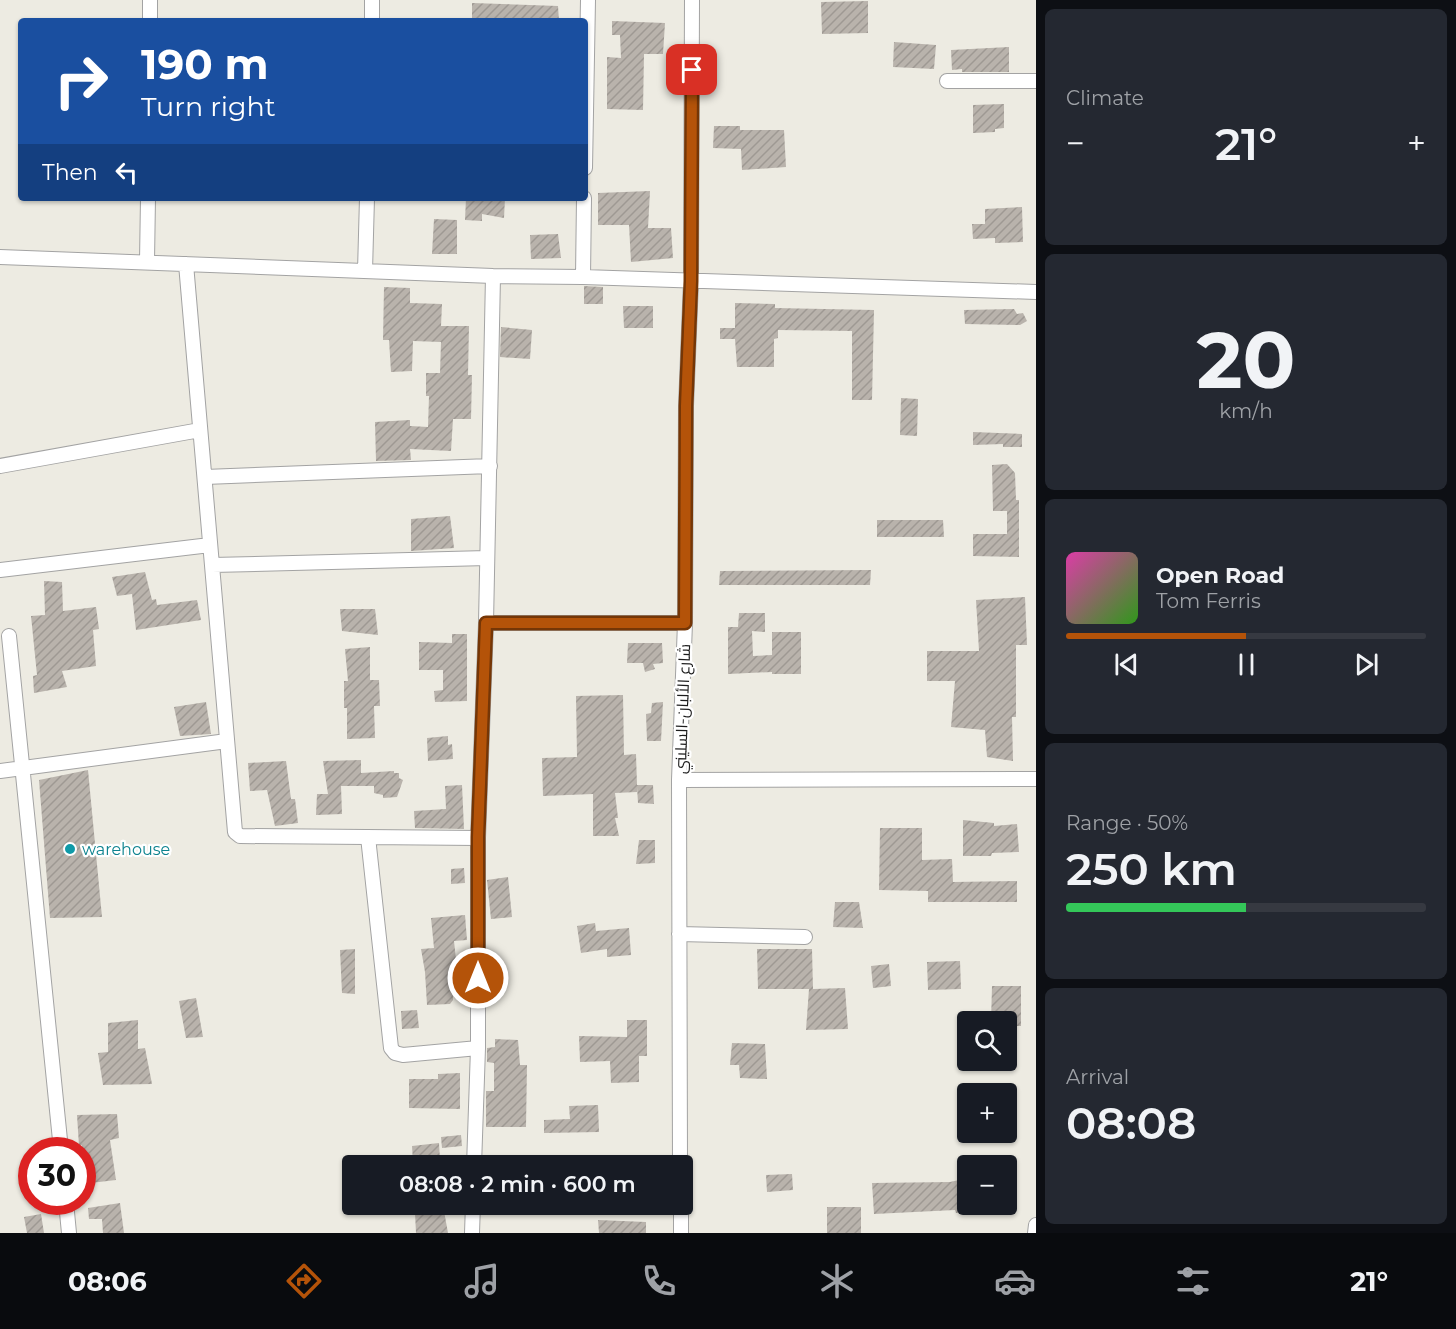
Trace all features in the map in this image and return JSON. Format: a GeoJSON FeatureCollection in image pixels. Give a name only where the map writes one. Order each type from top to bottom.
{"type":"FeatureCollection","features":[{"type":"Feature","properties":{"kind":"street"},"geometry":{"type":"LineString","coordinates":[[150,0],[150,18]]}},
{"type":"Feature","properties":{"kind":"street"},"geometry":{"type":"LineString","coordinates":[[372,0],[372,18]]}},
{"type":"Feature","properties":{"kind":"street"},"geometry":{"type":"LineString","coordinates":[[588,0],[588,18]]}},
{"type":"Feature","properties":{"kind":"street","name":"شارع الألبان-السليني"},"geometry":{"type":"LineString","coordinates":[[680,1155],[679,780],[685,623],[686,406],[691,281],[692,0]]}},
{"type":"Feature","properties":{"kind":"street"},"geometry":{"type":"LineString","coordinates":[[947,81],[1036,81]]}},
{"type":"Feature","properties":{"kind":"street"},"geometry":{"type":"LineString","coordinates":[[147,261],[148,201]]}},
{"type":"Feature","properties":{"kind":"street"},"geometry":{"type":"LineString","coordinates":[[366,271],[367,201]]}},
{"type":"Feature","properties":{"kind":"street"},"geometry":{"type":"LineString","coordinates":[[583,277],[584,201]]}},
{"type":"Feature","properties":{"kind":"street"},"geometry":{"type":"LineString","coordinates":[[0,257],[493,276],[1036,292]]}},
{"type":"Feature","properties":{"kind":"street"},"geometry":{"type":"LineString","coordinates":[[186,264],[237,835],[478,837]]}},
{"type":"Feature","properties":{"kind":"street"},"geometry":{"type":"LineString","coordinates":[[474,1155],[478,1048],[478,837],[486,623],[493,276]]}},
{"type":"Feature","properties":{"kind":"street"},"geometry":{"type":"LineString","coordinates":[[0,466],[200,430]]}},
{"type":"Feature","properties":{"kind":"street"},"geometry":{"type":"LineString","coordinates":[[205,477],[490,466]]}},
{"type":"Feature","properties":{"kind":"street"},"geometry":{"type":"LineString","coordinates":[[0,570],[210,545]]}},
{"type":"Feature","properties":{"kind":"street"},"geometry":{"type":"LineString","coordinates":[[212,565],[487,558]]}},
{"type":"Feature","properties":{"kind":"street"},"geometry":{"type":"LineString","coordinates":[[486,623],[685,623]]}},
{"type":"Feature","properties":{"kind":"street"},"geometry":{"type":"LineString","coordinates":[[9,636],[60,1137]]}},
{"type":"Feature","properties":{"kind":"street"},"geometry":{"type":"LineString","coordinates":[[0,771],[227,741]]}},
{"type":"Feature","properties":{"kind":"street"},"geometry":{"type":"LineString","coordinates":[[679,780],[1036,779]]}},
{"type":"Feature","properties":{"kind":"street"},"geometry":{"type":"LineString","coordinates":[[368,837],[391,1048],[395,1053],[403,1055],[478,1048]]}},
{"type":"Feature","properties":{"kind":"street"},"geometry":{"type":"LineString","coordinates":[[679,934],[805,937]]}},
{"type":"Feature","properties":{"kind":"street"},"geometry":{"type":"LineString","coordinates":[[67,1215],[69,1233]]}},
{"type":"Feature","properties":{"kind":"street"},"geometry":{"type":"LineString","coordinates":[[472,1233],[473,1215]]}},
{"type":"Feature","properties":{"kind":"street"},"geometry":{"type":"LineString","coordinates":[[681,1215],[681,1233]]}},
{"type":"Feature","properties":{"kind":"street"},"geometry":{"type":"LineString","coordinates":[[1035,1233],[1036,1225]]}},
{"type":"Feature","properties":{"kind":"building"},"geometry":{"type":"Polygon","coordinates":[[[868,1],[868,33],[822,34],[821,2],[868,1]]]}},
{"type":"Feature","properties":{"kind":"building"},"geometry":{"type":"Polygon","coordinates":[[[472,3],[558,6],[559,18],[472,18],[472,3]]]}},
{"type":"Feature","properties":{"kind":"building"},"geometry":{"type":"Polygon","coordinates":[[[612,21],[665,23],[663,54],[644,54],[643,110],[607,109],[607,57],[621,58],[620,35],[612,35],[612,21]]]}},
{"type":"Feature","properties":{"kind":"building"},"geometry":{"type":"Polygon","coordinates":[[[894,42],[936,45],[934,69],[893,67],[894,42]]]}},
{"type":"Feature","properties":{"kind":"building"},"geometry":{"type":"Polygon","coordinates":[[[1009,47],[1009,72],[952,70],[951,50],[1009,47]]]}},
{"type":"Feature","properties":{"kind":"building"},"geometry":{"type":"Polygon","coordinates":[[[1004,104],[1004,128],[995,129],[995,132],[973,133],[973,105],[1004,104]]]}},
{"type":"Feature","properties":{"kind":"building"},"geometry":{"type":"Polygon","coordinates":[[[714,126],[740,126],[740,130],[784,130],[786,167],[742,170],[741,149],[713,148],[714,126]]]}},
{"type":"Feature","properties":{"kind":"building"},"geometry":{"type":"Polygon","coordinates":[[[650,191],[648,228],[671,228],[673,258],[631,262],[629,225],[598,225],[598,193],[650,191]]]}},
{"type":"Feature","properties":{"kind":"building"},"geometry":{"type":"Polygon","coordinates":[[[466,201],[505,201],[504,218],[482,214],[482,221],[465,220],[466,201]]]}},
{"type":"Feature","properties":{"kind":"building"},"geometry":{"type":"Polygon","coordinates":[[[1022,207],[1023,242],[995,243],[995,238],[973,239],[972,224],[985,224],[985,209],[1022,207]]]}},
{"type":"Feature","properties":{"kind":"building"},"geometry":{"type":"Polygon","coordinates":[[[434,219],[457,220],[457,254],[432,254],[434,219]]]}},
{"type":"Feature","properties":{"kind":"building"},"geometry":{"type":"Polygon","coordinates":[[[558,234],[561,258],[531,259],[530,235],[558,234]]]}},
{"type":"Feature","properties":{"kind":"building"},"geometry":{"type":"Polygon","coordinates":[[[584,286],[603,287],[603,304],[584,304],[584,286]]]}},
{"type":"Feature","properties":{"kind":"building"},"geometry":{"type":"Polygon","coordinates":[[[384,287],[410,288],[410,303],[442,304],[441,326],[469,326],[468,375],[472,375],[471,419],[453,419],[451,451],[410,449],[411,460],[376,461],[375,422],[410,420],[410,426],[428,427],[429,396],[426,396],[426,373],[440,373],[441,342],[413,341],[412,371],[391,372],[389,340],[383,340],[384,287]]]}},
{"type":"Feature","properties":{"kind":"building"},"geometry":{"type":"Polygon","coordinates":[[[735,303],[775,304],[775,308],[874,310],[872,400],[852,400],[852,331],[778,330],[778,338],[774,339],[774,367],[737,367],[735,339],[720,339],[720,328],[735,328],[735,303]]]}},
{"type":"Feature","properties":{"kind":"building"},"geometry":{"type":"Polygon","coordinates":[[[623,306],[653,306],[653,328],[624,328],[623,306]]]}},
{"type":"Feature","properties":{"kind":"building"},"geometry":{"type":"Polygon","coordinates":[[[1014,309],[1017,314],[1023,313],[1027,321],[1020,325],[965,324],[964,310],[1014,309]]]}},
{"type":"Feature","properties":{"kind":"building"},"geometry":{"type":"Polygon","coordinates":[[[501,327],[532,330],[530,359],[500,357],[501,327]]]}},
{"type":"Feature","properties":{"kind":"building"},"geometry":{"type":"Polygon","coordinates":[[[901,398],[918,399],[917,436],[900,435],[901,398]]]}},
{"type":"Feature","properties":{"kind":"building"},"geometry":{"type":"Polygon","coordinates":[[[973,432],[1022,434],[1022,447],[1003,447],[1003,444],[973,445],[973,432]]]}},
{"type":"Feature","properties":{"kind":"building"},"geometry":{"type":"Polygon","coordinates":[[[1007,464],[1015,473],[1016,500],[1019,500],[1019,557],[973,556],[973,534],[1007,534],[1007,511],[993,511],[992,465],[1007,464]]]}},
{"type":"Feature","properties":{"kind":"building"},"geometry":{"type":"Polygon","coordinates":[[[450,516],[454,548],[411,551],[411,519],[450,516]]]}},
{"type":"Feature","properties":{"kind":"building"},"geometry":{"type":"Polygon","coordinates":[[[877,520],[943,520],[944,537],[877,537],[877,520]]]}},
{"type":"Feature","properties":{"kind":"building"},"geometry":{"type":"Polygon","coordinates":[[[871,570],[870,585],[719,585],[720,571],[871,570]]]}},
{"type":"Feature","properties":{"kind":"building"},"geometry":{"type":"Polygon","coordinates":[[[145,572],[152,600],[156,599],[157,605],[197,600],[201,620],[136,630],[132,594],[117,596],[112,577],[145,572]]]}},
{"type":"Feature","properties":{"kind":"building"},"geometry":{"type":"Polygon","coordinates":[[[44,581],[62,582],[63,611],[96,607],[99,629],[93,630],[96,666],[62,671],[67,687],[34,693],[33,676],[37,675],[31,616],[45,615],[44,581]]]}},
{"type":"Feature","properties":{"kind":"building"},"geometry":{"type":"Polygon","coordinates":[[[1025,597],[1027,645],[1016,645],[1016,717],[1012,717],[1013,761],[987,757],[985,730],[951,727],[955,681],[927,681],[927,651],[979,651],[976,600],[1025,597]]]}},
{"type":"Feature","properties":{"kind":"building"},"geometry":{"type":"Polygon","coordinates":[[[340,609],[375,609],[378,635],[342,631],[340,609]]]}},
{"type":"Feature","properties":{"kind":"building"},"geometry":{"type":"Polygon","coordinates":[[[739,613],[765,613],[765,632],[752,631],[753,656],[772,655],[772,632],[801,632],[801,674],[772,674],[772,672],[728,674],[728,627],[738,627],[739,613]]]}},
{"type":"Feature","properties":{"kind":"building"},"geometry":{"type":"Polygon","coordinates":[[[452,634],[467,634],[467,701],[435,702],[434,691],[443,690],[443,670],[419,670],[419,642],[452,643],[452,634]]]}},
{"type":"Feature","properties":{"kind":"building"},"geometry":{"type":"Polygon","coordinates":[[[628,643],[662,643],[663,663],[653,664],[655,669],[645,672],[643,663],[627,663],[628,643]]]}},
{"type":"Feature","properties":{"kind":"building"},"geometry":{"type":"Polygon","coordinates":[[[370,647],[370,680],[379,680],[380,706],[374,706],[375,738],[347,739],[347,708],[344,708],[344,681],[348,681],[345,649],[370,647]]]}},
{"type":"Feature","properties":{"kind":"building"},"geometry":{"type":"Polygon","coordinates":[[[623,695],[624,755],[636,754],[637,785],[653,785],[654,804],[638,803],[637,787],[637,792],[615,793],[618,818],[615,818],[619,836],[593,836],[593,794],[543,796],[542,758],[577,757],[576,696],[623,695]]]}},
{"type":"Feature","properties":{"kind":"building"},"geometry":{"type":"Polygon","coordinates":[[[206,702],[211,734],[180,736],[174,707],[206,702]]]}},
{"type":"Feature","properties":{"kind":"building"},"geometry":{"type":"Polygon","coordinates":[[[663,702],[661,741],[647,741],[646,714],[651,713],[652,703],[663,702]]]}},
{"type":"Feature","properties":{"kind":"building"},"geometry":{"type":"Polygon","coordinates":[[[448,736],[448,745],[452,744],[453,759],[428,761],[427,738],[448,736]]]}},
{"type":"Feature","properties":{"kind":"building"},"geometry":{"type":"Polygon","coordinates":[[[361,760],[361,773],[394,771],[394,773],[399,773],[399,778],[403,780],[397,797],[383,798],[383,795],[374,793],[374,786],[341,786],[342,814],[316,815],[317,794],[328,794],[323,761],[361,760]]]}},
{"type":"Feature","properties":{"kind":"building"},"geometry":{"type":"Polygon","coordinates":[[[286,761],[291,799],[295,799],[298,823],[275,826],[267,790],[250,791],[248,763],[286,761]]]}},
{"type":"Feature","properties":{"kind":"building","name":"warehouse"},"geometry":{"type":"Polygon","coordinates":[[[88,770],[102,917],[50,918],[39,780],[88,770]]]}},
{"type":"Feature","properties":{"kind":"building"},"geometry":{"type":"Polygon","coordinates":[[[462,785],[464,829],[415,828],[414,811],[446,809],[445,786],[462,785]]]}},
{"type":"Feature","properties":{"kind":"building"},"geometry":{"type":"Polygon","coordinates":[[[963,820],[994,823],[994,826],[1017,824],[1019,852],[992,853],[991,856],[963,856],[963,820]]]}},
{"type":"Feature","properties":{"kind":"building"},"geometry":{"type":"Polygon","coordinates":[[[880,828],[922,828],[922,860],[952,859],[953,882],[1017,881],[1017,902],[928,902],[928,891],[879,890],[880,828]]]}},
{"type":"Feature","properties":{"kind":"building"},"geometry":{"type":"Polygon","coordinates":[[[639,840],[655,840],[655,863],[636,864],[639,840]]]}},
{"type":"Feature","properties":{"kind":"building"},"geometry":{"type":"Polygon","coordinates":[[[464,868],[465,883],[451,884],[451,869],[464,868]]]}},
{"type":"Feature","properties":{"kind":"building"},"geometry":{"type":"Polygon","coordinates":[[[508,877],[512,917],[491,919],[487,880],[508,877]]]}},
{"type":"Feature","properties":{"kind":"building"},"geometry":{"type":"Polygon","coordinates":[[[835,902],[859,902],[863,928],[833,927],[835,902]]]}},
{"type":"Feature","properties":{"kind":"building"},"geometry":{"type":"Polygon","coordinates":[[[465,915],[467,940],[454,941],[457,969],[452,969],[453,1000],[450,1004],[427,1005],[421,949],[434,948],[431,918],[465,915]]]}},
{"type":"Feature","properties":{"kind":"building"},"geometry":{"type":"Polygon","coordinates":[[[595,923],[596,931],[629,928],[631,955],[607,957],[607,949],[581,953],[577,926],[595,923]]]}},
{"type":"Feature","properties":{"kind":"building"},"geometry":{"type":"Polygon","coordinates":[[[355,949],[355,994],[342,993],[340,950],[355,949]]]}},
{"type":"Feature","properties":{"kind":"building"},"geometry":{"type":"Polygon","coordinates":[[[757,949],[812,949],[813,989],[845,988],[848,1029],[806,1030],[809,989],[758,989],[757,949]]]}},
{"type":"Feature","properties":{"kind":"building"},"geometry":{"type":"Polygon","coordinates":[[[960,961],[961,989],[928,990],[927,962],[960,961]]]}},
{"type":"Feature","properties":{"kind":"building"},"geometry":{"type":"Polygon","coordinates":[[[889,964],[891,986],[873,988],[871,966],[889,964]]]}},
{"type":"Feature","properties":{"kind":"building"},"geometry":{"type":"Polygon","coordinates":[[[992,986],[1021,986],[1021,1026],[1017,1026],[1017,1011],[991,1011],[992,986]]]}},
{"type":"Feature","properties":{"kind":"building"},"geometry":{"type":"Polygon","coordinates":[[[196,998],[203,1037],[186,1038],[179,1001],[196,998]]]}},
{"type":"Feature","properties":{"kind":"building"},"geometry":{"type":"Polygon","coordinates":[[[417,1010],[419,1028],[402,1029],[401,1011],[417,1010]]]}},
{"type":"Feature","properties":{"kind":"building"},"geometry":{"type":"Polygon","coordinates":[[[138,1020],[138,1049],[145,1048],[152,1084],[103,1085],[98,1053],[108,1052],[108,1023],[138,1020]]]}},
{"type":"Feature","properties":{"kind":"building"},"geometry":{"type":"Polygon","coordinates":[[[627,1020],[647,1020],[647,1056],[639,1056],[639,1082],[611,1083],[610,1061],[580,1062],[579,1036],[627,1037],[627,1020]]]}},
{"type":"Feature","properties":{"kind":"building"},"geometry":{"type":"Polygon","coordinates":[[[495,1039],[518,1040],[520,1065],[527,1065],[526,1127],[486,1127],[486,1091],[494,1091],[494,1063],[487,1062],[487,1048],[495,1047],[495,1039]]]}},
{"type":"Feature","properties":{"kind":"building"},"geometry":{"type":"Polygon","coordinates":[[[732,1043],[765,1044],[767,1079],[740,1078],[739,1065],[730,1065],[732,1043]]]}},
{"type":"Feature","properties":{"kind":"building"},"geometry":{"type":"Polygon","coordinates":[[[460,1073],[460,1109],[409,1108],[409,1079],[438,1079],[438,1074],[460,1073]]]}},
{"type":"Feature","properties":{"kind":"building"},"geometry":{"type":"Polygon","coordinates":[[[598,1105],[599,1132],[544,1133],[544,1120],[570,1119],[569,1106],[598,1105]]]}},
{"type":"Feature","properties":{"kind":"building"},"geometry":{"type":"Polygon","coordinates":[[[117,1114],[119,1138],[110,1140],[116,1180],[96,1182],[96,1137],[78,1137],[77,1115],[117,1114]]]}},
{"type":"Feature","properties":{"kind":"building"},"geometry":{"type":"Polygon","coordinates":[[[461,1135],[462,1146],[442,1148],[441,1137],[461,1135]]]}},
{"type":"Feature","properties":{"kind":"building"},"geometry":{"type":"Polygon","coordinates":[[[439,1143],[440,1155],[413,1155],[412,1146],[439,1143]]]}},
{"type":"Feature","properties":{"kind":"building"},"geometry":{"type":"Polygon","coordinates":[[[792,1174],[793,1190],[767,1192],[766,1175],[792,1174]]]}},
{"type":"Feature","properties":{"kind":"building"},"geometry":{"type":"Polygon","coordinates":[[[957,1180],[957,1213],[955,1210],[874,1214],[872,1183],[957,1180]]]}},
{"type":"Feature","properties":{"kind":"building"},"geometry":{"type":"Polygon","coordinates":[[[120,1203],[124,1233],[103,1233],[102,1219],[89,1219],[89,1215],[96,1215],[96,1207],[120,1203]]]}},
{"type":"Feature","properties":{"kind":"building"},"geometry":{"type":"Polygon","coordinates":[[[827,1207],[861,1207],[861,1233],[827,1233],[827,1207]]]}},
{"type":"Feature","properties":{"kind":"building"},"geometry":{"type":"Polygon","coordinates":[[[41,1215],[44,1233],[27,1233],[24,1217],[41,1215]]]}},
{"type":"Feature","properties":{"kind":"building"},"geometry":{"type":"Polygon","coordinates":[[[415,1215],[445,1215],[448,1233],[416,1233],[415,1215]]]}},
{"type":"Feature","properties":{"kind":"building"},"geometry":{"type":"Polygon","coordinates":[[[598,1220],[646,1222],[646,1233],[599,1233],[598,1220]]]}},
{"type":"Feature","properties":{"kind":"place","name":"warehouse"},"geometry":{"type":"Point","coordinates":[70,849]}},
{"type":"Feature","properties":{"kind":"route"},"geometry":{"type":"LineString","coordinates":[[478,978],[478,837],[486,623],[685,623],[692,70]]}}]}
